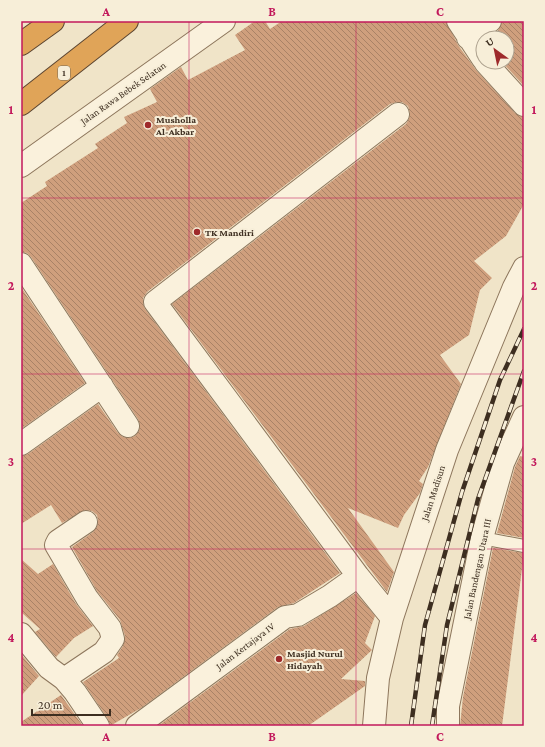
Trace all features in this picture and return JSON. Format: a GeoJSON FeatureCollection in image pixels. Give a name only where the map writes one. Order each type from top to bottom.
{"type":"FeatureCollection","features":[{"type":"Feature","properties":{"kind":"highway"},"geometry":{"type":"LineString","coordinates":[[21,44],[53,21]]}},
{"type":"Feature","properties":{"kind":"highway","name":"1"},"geometry":{"type":"LineString","coordinates":[[21,104],[127,21]]}},
{"type":"Feature","properties":{"kind":"highway"},"geometry":{"type":"LineString","coordinates":[[105,39],[136,21]]}},
{"type":"Feature","properties":{"kind":"street","name":"Jalan Rawa Bebek Selatan"},"geometry":{"type":"LineString","coordinates":[[21,166],[224,21]]}},
{"type":"Feature","properties":{"kind":"street"},"geometry":{"type":"LineString","coordinates":[[475,47],[463,29],[490,21]]}},
{"type":"Feature","properties":{"kind":"street"},"geometry":{"type":"LineString","coordinates":[[492,70],[524,105]]}},
{"type":"Feature","properties":{"kind":"street"},"geometry":{"type":"LineString","coordinates":[[392,618],[358,576],[156,302],[398,114]]}},
{"type":"Feature","properties":{"kind":"street"},"geometry":{"type":"LineString","coordinates":[[21,264],[128,426]]}},
{"type":"Feature","properties":{"kind":"street","name":"Jalan Madisun"},"geometry":{"type":"LineString","coordinates":[[374,726],[378,678],[392,618],[447,450],[514,287],[524,268]]}},
{"type":"Feature","properties":{"kind":"street"},"geometry":{"type":"LineString","coordinates":[[21,444],[102,386]]}},
{"type":"Feature","properties":{"kind":"street","name":"Jalan Bandengan Utara III"},"geometry":{"type":"LineString","coordinates":[[448,726],[448,706],[482,538],[503,464],[524,417]]}},
{"type":"Feature","properties":{"kind":"street"},"geometry":{"type":"LineString","coordinates":[[64,679],[104,652],[113,639],[110,628],[87,598],[56,545],[58,541],[86,522]]}},
{"type":"Feature","properties":{"kind":"street","name":"Jalan Kertajaya IV"},"geometry":{"type":"LineString","coordinates":[[141,725],[285,617],[298,615],[330,596],[358,576]]}},
{"type":"Feature","properties":{"kind":"street"},"geometry":{"type":"LineString","coordinates":[[21,634],[48,668],[64,679],[98,726]]}},
{"type":"Feature","properties":{"kind":"lane"},"geometry":{"type":"LineString","coordinates":[[482,538],[524,546]]}},
{"type":"Feature","properties":{"kind":"building"},"geometry":{"type":"Polygon","coordinates":[[[255,21],[265,21],[270,29],[282,21],[446,21],[458,45],[475,70],[515,113],[524,117],[524,204],[506,236],[474,261],[492,278],[480,290],[469,335],[440,355],[461,384],[428,467],[419,481],[423,484],[420,493],[404,515],[398,528],[348,508],[394,572],[387,592],[172,304],[406,124],[410,113],[408,106],[402,102],[390,104],[147,292],[143,298],[145,309],[340,573],[294,603],[278,607],[141,708],[110,726],[108,719],[83,682],[119,658],[117,655],[123,646],[125,636],[120,620],[97,591],[72,547],[93,532],[97,527],[97,515],[92,511],[85,510],[62,523],[51,505],[21,524],[21,456],[28,454],[98,404],[118,433],[123,437],[129,438],[135,436],[139,431],[140,425],[138,419],[31,257],[27,253],[21,252],[21,203],[47,186],[45,182],[98,148],[95,144],[127,123],[124,117],[157,102],[150,89],[181,67],[188,80],[245,50],[235,35],[255,21]]]}},
{"type":"Feature","properties":{"kind":"building"},"geometry":{"type":"Polygon","coordinates":[[[502,21],[524,21],[524,86],[509,70],[515,70],[515,30],[498,30],[502,21]]]}},
{"type":"Feature","properties":{"kind":"building"},"geometry":{"type":"Polygon","coordinates":[[[21,287],[85,383],[21,429],[21,287]]]}},
{"type":"Feature","properties":{"kind":"building"},"geometry":{"type":"Polygon","coordinates":[[[520,456],[524,457],[524,538],[497,533],[515,467],[520,456]]]}},
{"type":"Feature","properties":{"kind":"building"},"geometry":{"type":"Polygon","coordinates":[[[493,548],[524,553],[502,726],[460,726],[463,697],[493,548]]]}},
{"type":"Feature","properties":{"kind":"building"},"geometry":{"type":"Polygon","coordinates":[[[21,559],[38,574],[53,564],[76,604],[93,626],[74,638],[56,657],[35,632],[40,629],[21,612],[21,559]]]}},
{"type":"Feature","properties":{"kind":"building"},"geometry":{"type":"Polygon","coordinates":[[[356,593],[375,616],[365,643],[372,650],[341,679],[365,681],[365,686],[308,726],[158,726],[290,629],[304,626],[356,593]]]}},
{"type":"Feature","properties":{"kind":"building"},"geometry":{"type":"Polygon","coordinates":[[[21,654],[39,676],[21,696],[21,654]]]}},
{"type":"Feature","properties":{"kind":"building"},"geometry":{"type":"Polygon","coordinates":[[[61,695],[83,726],[21,726],[21,722],[61,695]]]}},
{"type":"Feature","properties":{"kind":"railway"},"geometry":{"type":"LineString","coordinates":[[411,726],[425,625],[462,492],[500,380],[524,329]]}},
{"type":"Feature","properties":{"kind":"railway"},"geometry":{"type":"LineString","coordinates":[[432,726],[447,625],[478,499],[524,371]]}},
{"type":"Feature","properties":{"kind":"place","name":"Musholla Al-Akbar"},"geometry":{"type":"Point","coordinates":[148,125]}},
{"type":"Feature","properties":{"kind":"place","name":"TK Mandiri"},"geometry":{"type":"Point","coordinates":[197,232]}},
{"type":"Feature","properties":{"kind":"place","name":"Masjid Nurul Hidayah"},"geometry":{"type":"Point","coordinates":[279,659]}}]}
